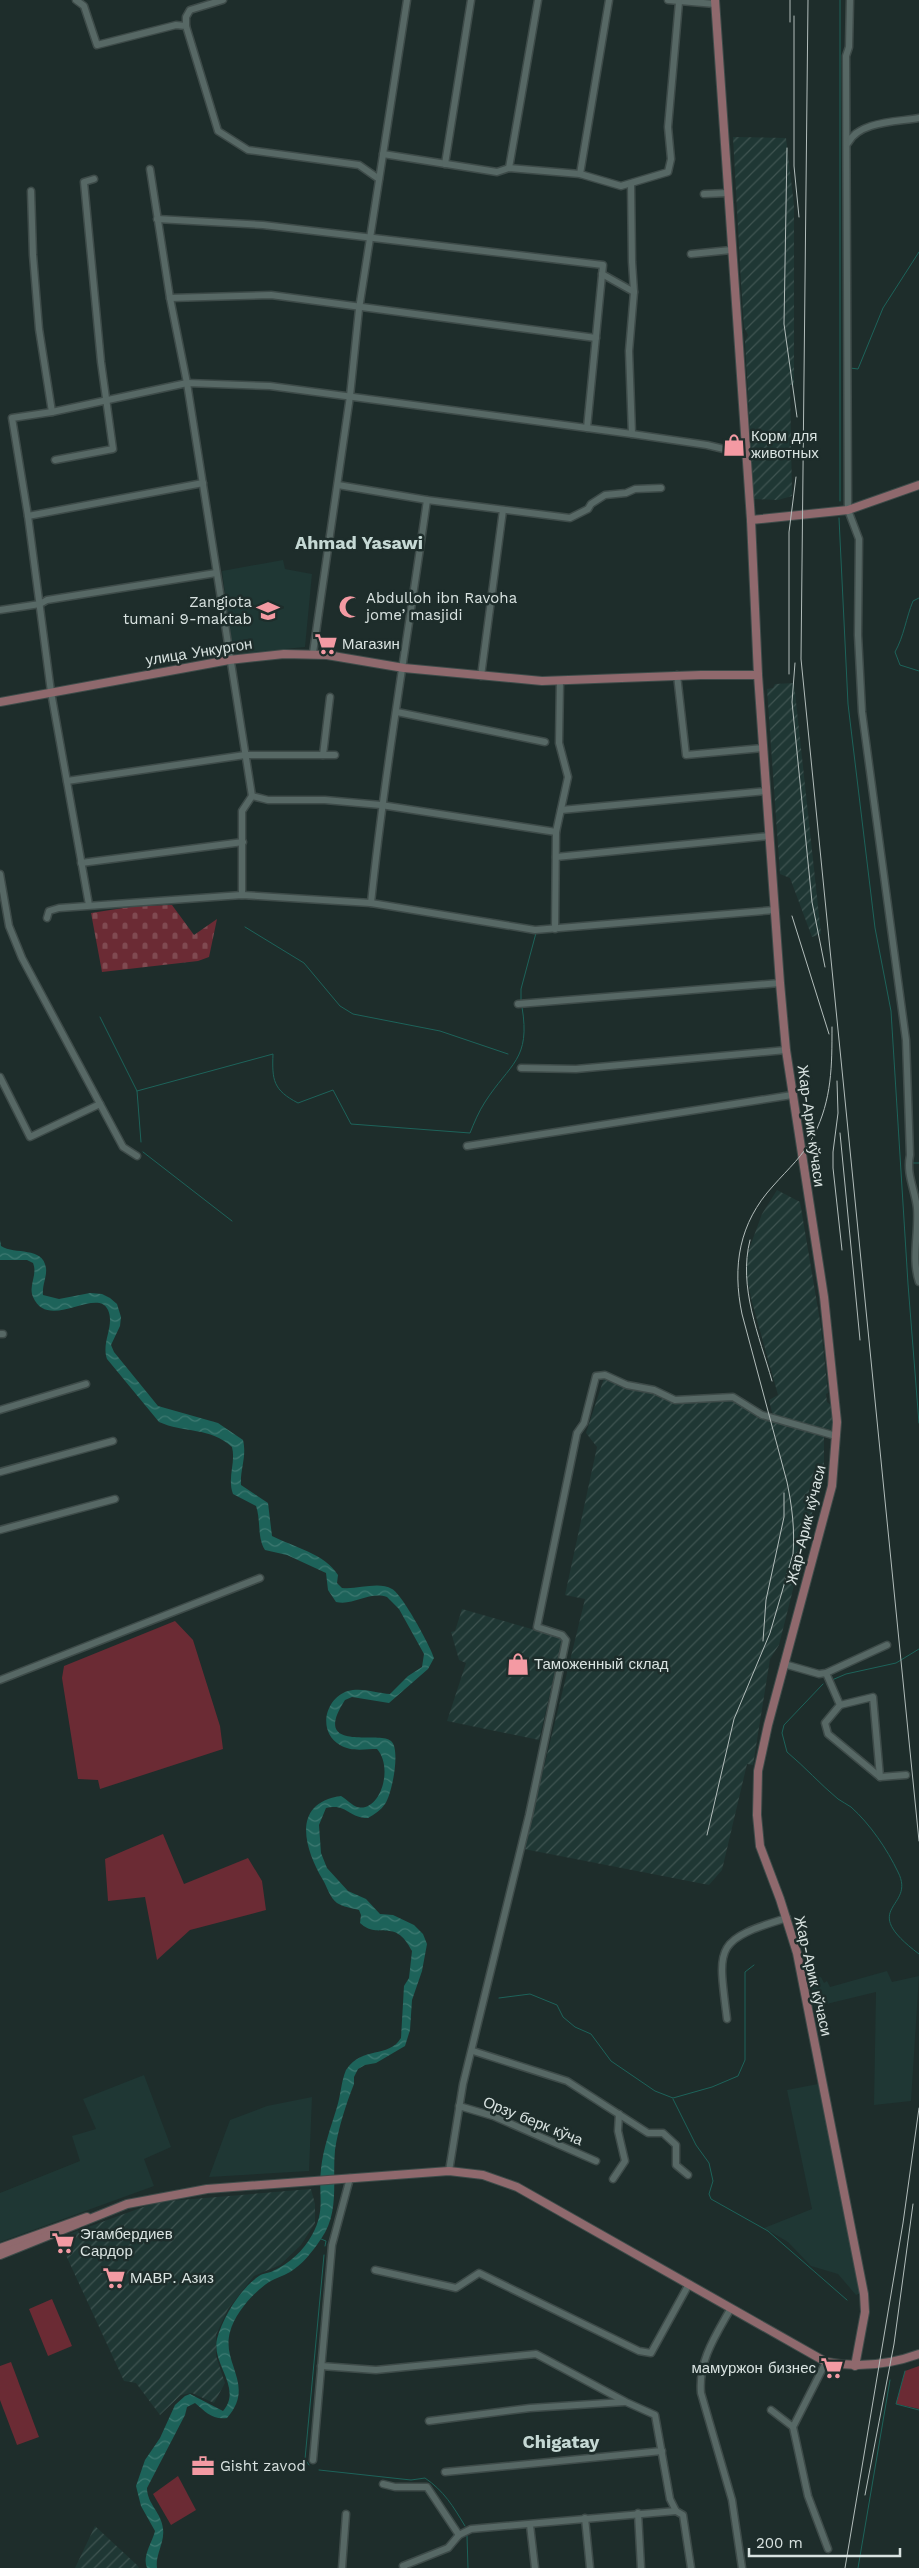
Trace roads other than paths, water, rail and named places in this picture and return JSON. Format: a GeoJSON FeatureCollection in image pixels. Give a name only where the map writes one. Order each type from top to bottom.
{"type":"FeatureCollection","features":[{"type":"Feature","properties":{"kind":"main road","name":"Жар-Арик кўчаси"},"geometry":{"type":"LineString","coordinates":[[715,2],[751,520],[758,675],[780,983],[792,1095],[825,1306],[833,1371],[836,1436],[832,1486],[784,1664],[758,1771],[757,1808],[764,1860],[797,1953],[864,2294],[865,2312],[855,2366]]}},
{"type":"Feature","properties":{"kind":"main road"},"geometry":{"type":"LineString","coordinates":[[751,520],[848,510],[919,485]]}},
{"type":"Feature","properties":{"kind":"main road","name":"улица Ункургон"},"geometry":{"type":"LineString","coordinates":[[0,702],[229,660],[284,654],[313,653],[404,668],[481,676],[560,681],[758,675]]}},
{"type":"Feature","properties":{"kind":"main road"},"geometry":{"type":"LineString","coordinates":[[0,2248],[82,2218],[91,2217],[127,2204],[169,2194],[312,2180],[449,2171],[483,2175],[511,2184],[826,2362],[855,2366],[897,2361],[919,2354]]}},
{"type":"Feature","properties":{"kind":"main road"},"geometry":{"type":"LineString","coordinates":[[0,2255],[84,2223],[91,2217]]}},
{"type":"Feature","properties":{"kind":"street"},"geometry":{"type":"LineString","coordinates":[[76,0],[84,6],[97,45],[176,25],[186,26]]}},
{"type":"Feature","properties":{"kind":"street"},"geometry":{"type":"LineString","coordinates":[[223,0],[190,10],[186,17],[186,26],[218,132],[248,150],[360,165],[379,180]]}},
{"type":"Feature","properties":{"kind":"street"},"geometry":{"type":"LineString","coordinates":[[313,653],[350,396],[359,308],[406,0]]}},
{"type":"Feature","properties":{"kind":"street"},"geometry":{"type":"LineString","coordinates":[[445,164],[471,0]]}},
{"type":"Feature","properties":{"kind":"street"},"geometry":{"type":"LineString","coordinates":[[509,168],[538,0]]}},
{"type":"Feature","properties":{"kind":"street"},"geometry":{"type":"LineString","coordinates":[[580,174],[609,0]]}},
{"type":"Feature","properties":{"kind":"street"},"geometry":{"type":"LineString","coordinates":[[668,0],[678,2],[715,2]]}},
{"type":"Feature","properties":{"kind":"street"},"geometry":{"type":"LineString","coordinates":[[850,0],[849,47],[846,56],[849,368],[848,510],[859,539],[858,635],[862,712],[906,1040],[908,1164],[917,1208],[916,1270],[919,1282]]}},
{"type":"Feature","properties":{"kind":"street"},"geometry":{"type":"LineString","coordinates":[[383,154],[497,172],[509,168],[580,174],[621,186],[668,172],[671,159],[668,127],[678,2]]}},
{"type":"Feature","properties":{"kind":"street"},"geometry":{"type":"LineString","coordinates":[[847,130],[919,118]]}},
{"type":"Feature","properties":{"kind":"street"},"geometry":{"type":"LineString","coordinates":[[847,144],[851,137],[864,128]]}},
{"type":"Feature","properties":{"kind":"street"},"geometry":{"type":"LineString","coordinates":[[150,169],[170,298],[187,383],[229,660],[252,796],[242,811],[242,895]]}},
{"type":"Feature","properties":{"kind":"street"},"geometry":{"type":"LineString","coordinates":[[55,460],[113,449],[106,401],[84,182],[94,179]]}},
{"type":"Feature","properties":{"kind":"street"},"geometry":{"type":"LineString","coordinates":[[631,184],[634,292],[629,350],[632,434]]}},
{"type":"Feature","properties":{"kind":"street"},"geometry":{"type":"LineString","coordinates":[[31,191],[33,255],[39,320],[52,412]]}},
{"type":"Feature","properties":{"kind":"street"},"geometry":{"type":"LineString","coordinates":[[704,194],[727,193]]}},
{"type":"Feature","properties":{"kind":"street"},"geometry":{"type":"LineString","coordinates":[[157,219],[263,225],[603,266],[587,428]]}},
{"type":"Feature","properties":{"kind":"street"},"geometry":{"type":"LineString","coordinates":[[691,254],[731,250]]}},
{"type":"Feature","properties":{"kind":"street"},"geometry":{"type":"LineString","coordinates":[[602,274],[634,292]]}},
{"type":"Feature","properties":{"kind":"street"},"geometry":{"type":"LineString","coordinates":[[170,298],[271,295],[596,338]]}},
{"type":"Feature","properties":{"kind":"street"},"geometry":{"type":"LineString","coordinates":[[89,905],[51,692],[28,516],[12,418],[52,412],[187,383],[270,386],[632,434],[707,445],[745,454]]}},
{"type":"Feature","properties":{"kind":"street"},"geometry":{"type":"LineString","coordinates":[[28,516],[203,483]]}},
{"type":"Feature","properties":{"kind":"street"},"geometry":{"type":"LineString","coordinates":[[338,485],[427,500],[570,518],[588,509],[605,495],[626,493],[635,489],[661,488]]}},
{"type":"Feature","properties":{"kind":"street"},"geometry":{"type":"LineString","coordinates":[[371,903],[381,805],[404,668],[427,500]]}},
{"type":"Feature","properties":{"kind":"street"},"geometry":{"type":"LineString","coordinates":[[481,676],[503,510]]}},
{"type":"Feature","properties":{"kind":"street"},"geometry":{"type":"LineString","coordinates":[[0,610],[40,604],[47,600],[216,573]]}},
{"type":"Feature","properties":{"kind":"street"},"geometry":{"type":"LineString","coordinates":[[677,676],[686,755],[763,748]]}},
{"type":"Feature","properties":{"kind":"street"},"geometry":{"type":"LineString","coordinates":[[556,929],[556,832],[568,778],[559,743],[560,681]]}},
{"type":"Feature","properties":{"kind":"street"},"geometry":{"type":"LineString","coordinates":[[323,755],[330,697]]}},
{"type":"Feature","properties":{"kind":"street"},"geometry":{"type":"LineString","coordinates":[[397,712],[545,742]]}},
{"type":"Feature","properties":{"kind":"street"},"geometry":{"type":"LineString","coordinates":[[68,781],[245,755],[335,755]]}},
{"type":"Feature","properties":{"kind":"street"},"geometry":{"type":"LineString","coordinates":[[561,810],[766,791]]}},
{"type":"Feature","properties":{"kind":"street"},"geometry":{"type":"LineString","coordinates":[[252,796],[268,800],[325,800],[381,805],[556,832]]}},
{"type":"Feature","properties":{"kind":"street"},"geometry":{"type":"LineString","coordinates":[[556,857],[769,836]]}},
{"type":"Feature","properties":{"kind":"street"},"geometry":{"type":"LineString","coordinates":[[81,863],[243,842]]}},
{"type":"Feature","properties":{"kind":"street"},"geometry":{"type":"LineString","coordinates":[[0,874],[10,926],[22,958],[123,1147],[137,1156]]}},
{"type":"Feature","properties":{"kind":"street"},"geometry":{"type":"LineString","coordinates":[[47,918],[49,910],[89,905],[242,895],[371,903],[535,930],[775,910]]}},
{"type":"Feature","properties":{"kind":"street"},"geometry":{"type":"LineString","coordinates":[[518,1004],[780,983]]}},
{"type":"Feature","properties":{"kind":"street"},"geometry":{"type":"LineString","coordinates":[[521,1068],[576,1069],[786,1050]]}},
{"type":"Feature","properties":{"kind":"street"},"geometry":{"type":"LineString","coordinates":[[0,1077],[30,1137],[100,1104]]}},
{"type":"Feature","properties":{"kind":"street"},"geometry":{"type":"LineString","coordinates":[[467,1146],[792,1095]]}},
{"type":"Feature","properties":{"kind":"street"},"geometry":{"type":"LineString","coordinates":[[449,2171],[459,2106],[529,1815],[566,1640],[557,1632],[537,1627],[577,1433],[584,1423],[596,1376],[605,1375],[627,1385],[654,1390],[676,1400],[733,1397],[762,1415],[836,1436]]}},
{"type":"Feature","properties":{"kind":"street"},"geometry":{"type":"LineString","coordinates":[[0,1410],[86,1384]]}},
{"type":"Feature","properties":{"kind":"street"},"geometry":{"type":"LineString","coordinates":[[0,1472],[113,1441]]}},
{"type":"Feature","properties":{"kind":"street"},"geometry":{"type":"LineString","coordinates":[[0,1530],[115,1499]]}},
{"type":"Feature","properties":{"kind":"street"},"geometry":{"type":"LineString","coordinates":[[0,1680],[260,1578]]}},
{"type":"Feature","properties":{"kind":"street"},"geometry":{"type":"LineString","coordinates":[[784,1664],[819,1674],[826,1673],[887,1645]]}},
{"type":"Feature","properties":{"kind":"street"},"geometry":{"type":"LineString","coordinates":[[826,1673],[840,1705]]}},
{"type":"Feature","properties":{"kind":"street"},"geometry":{"type":"LineString","coordinates":[[880,1777],[873,1697],[840,1705],[825,1723],[828,1734],[880,1777],[906,1775]]}},
{"type":"Feature","properties":{"kind":"street"},"geometry":{"type":"LineString","coordinates":[[727,2019],[720,1968],[724,1953],[734,1937],[751,1928],[786,1918]]}},
{"type":"Feature","properties":{"kind":"street"},"geometry":{"type":"LineString","coordinates":[[473,2051],[567,2081],[648,2133],[663,2133],[676,2145],[676,2165],[688,2176]]}},
{"type":"Feature","properties":{"kind":"street","name":"Орзу берк кўча"},"geometry":{"type":"LineString","coordinates":[[459,2106],[493,2116],[596,2161]]}},
{"type":"Feature","properties":{"kind":"street"},"geometry":{"type":"LineString","coordinates":[[613,2179],[625,2161],[618,2130],[618,2114]]}},
{"type":"Feature","properties":{"kind":"street"},"geometry":{"type":"LineString","coordinates":[[313,2460],[332,2245],[350,2178]]}},
{"type":"Feature","properties":{"kind":"street"},"geometry":{"type":"LineString","coordinates":[[375,2270],[456,2288],[479,2273],[639,2351],[651,2353],[689,2284]]}},
{"type":"Feature","properties":{"kind":"street"},"geometry":{"type":"LineString","coordinates":[[730,2308],[706,2354],[700,2379],[701,2393],[732,2500],[742,2568]]}},
{"type":"Feature","properties":{"kind":"street"},"geometry":{"type":"LineString","coordinates":[[321,2366],[376,2370],[536,2354],[626,2402],[655,2415],[670,2499],[676,2511]]}},
{"type":"Feature","properties":{"kind":"street"},"geometry":{"type":"LineString","coordinates":[[826,2362],[793,2427],[808,2496],[828,2549]]}},
{"type":"Feature","properties":{"kind":"street"},"geometry":{"type":"LineString","coordinates":[[429,2421],[530,2408],[626,2402]]}},
{"type":"Feature","properties":{"kind":"street"},"geometry":{"type":"LineString","coordinates":[[771,2410],[793,2427]]}},
{"type":"Feature","properties":{"kind":"street"},"geometry":{"type":"LineString","coordinates":[[445,2472],[662,2451]]}},
{"type":"Feature","properties":{"kind":"street"},"geometry":{"type":"LineString","coordinates":[[383,2484],[394,2487],[427,2487],[459,2535]]}},
{"type":"Feature","properties":{"kind":"street"},"geometry":{"type":"LineString","coordinates":[[404,2568],[404,2566],[448,2548],[459,2535],[471,2529],[676,2511],[684,2515],[691,2568]]}},
{"type":"Feature","properties":{"kind":"street"},"geometry":{"type":"LineString","coordinates":[[638,2513],[641,2568]]}},
{"type":"Feature","properties":{"kind":"street"},"geometry":{"type":"LineString","coordinates":[[342,2568],[346,2514]]}},
{"type":"Feature","properties":{"kind":"street"},"geometry":{"type":"LineString","coordinates":[[586,2518],[590,2568]]}},
{"type":"Feature","properties":{"kind":"street"},"geometry":{"type":"LineString","coordinates":[[530,2525],[535,2568]]}},
{"type":"Feature","properties":{"kind":"water"},"geometry":{"type":"Polygon","coordinates":[[[0,1240],[1,1246],[7,1249],[28,1252],[40,1257],[44,1261],[46,1271],[43,1295],[59,1299],[90,1293],[102,1294],[117,1304],[121,1317],[120,1326],[111,1345],[114,1352],[158,1406],[218,1423],[243,1440],[244,1452],[241,1485],[268,1503],[272,1536],[317,1556],[338,1575],[337,1583],[342,1588],[380,1586],[392,1589],[409,1610],[434,1658],[428,1669],[389,1703],[352,1697],[345,1700],[336,1717],[336,1728],[341,1734],[350,1737],[384,1738],[391,1741],[395,1753],[393,1782],[385,1804],[368,1818],[356,1816],[339,1807],[326,1808],[319,1825],[321,1853],[327,1868],[348,1891],[366,1899],[380,1914],[393,1915],[414,1925],[423,1934],[427,1944],[422,1971],[412,2000],[410,2030],[405,2046],[376,2063],[365,2065],[358,2069],[354,2077],[354,2084],[338,2134],[335,2150],[334,2196],[331,2218],[321,2239],[299,2266],[269,2282],[257,2292],[245,2304],[232,2325],[228,2344],[238,2385],[235,2406],[227,2418],[217,2418],[210,2415],[195,2403],[187,2407],[185,2415],[147,2488],[149,2499],[160,2518],[163,2529],[163,2539],[157,2558],[157,2568],[147,2568],[147,2554],[155,2531],[141,2506],[136,2486],[145,2460],[160,2438],[175,2405],[185,2396],[190,2394],[223,2411],[230,2394],[216,2348],[223,2322],[245,2288],[261,2275],[279,2268],[296,2256],[312,2235],[319,2218],[321,2203],[320,2179],[324,2153],[346,2070],[360,2057],[389,2048],[401,2038],[404,1986],[409,1978],[412,1951],[399,1934],[367,1928],[360,1923],[361,1915],[359,1910],[342,1906],[335,1901],[316,1867],[307,1841],[306,1829],[308,1817],[314,1808],[325,1800],[341,1796],[357,1807],[365,1807],[372,1803],[378,1796],[384,1777],[382,1757],[377,1749],[349,1749],[333,1739],[328,1732],[326,1724],[329,1708],[340,1695],[348,1691],[364,1690],[390,1694],[408,1676],[422,1667],[424,1654],[399,1609],[387,1597],[374,1596],[343,1603],[336,1602],[328,1590],[326,1573],[287,1555],[265,1550],[261,1540],[256,1506],[233,1494],[231,1488],[232,1447],[215,1436],[159,1422],[107,1359],[106,1346],[110,1322],[108,1310],[102,1304],[94,1303],[60,1310],[49,1310],[40,1307],[32,1293],[33,1263],[27,1260],[0,1260],[0,1240]]]}},
{"type":"Feature","properties":{"kind":"waterway"},"geometry":{"type":"LineString","coordinates":[[840,0],[840,501]]}},
{"type":"Feature","properties":{"kind":"waterway"},"geometry":{"type":"LineString","coordinates":[[850,368],[858,369],[883,308],[919,252]]}},
{"type":"Feature","properties":{"kind":"waterway"},"geometry":{"type":"LineString","coordinates":[[839,518],[848,704],[875,928],[891,1011],[908,1284],[919,1423]]}},
{"type":"Feature","properties":{"kind":"waterway"},"geometry":{"type":"LineString","coordinates":[[919,598],[913,601],[901,640],[895,652],[900,665],[919,671]]}},
{"type":"Feature","properties":{"kind":"waterway"},"geometry":{"type":"LineString","coordinates":[[245,927],[304,963],[340,1006],[353,1014],[440,1031],[508,1054]]}},
{"type":"Feature","properties":{"kind":"waterway"},"geometry":{"type":"LineString","coordinates":[[521,1001],[521,989],[536,933]]}},
{"type":"Feature","properties":{"kind":"waterway"},"geometry":{"type":"LineString","coordinates":[[137,1091],[273,1054],[274,1078],[279,1089],[283,1094],[298,1103],[333,1090],[351,1124],[470,1133],[483,1106],[510,1069],[521,1050],[524,1039],[522,1007]]}},
{"type":"Feature","properties":{"kind":"waterway"},"geometry":{"type":"LineString","coordinates":[[100,1017],[137,1091],[141,1142]]}},
{"type":"Feature","properties":{"kind":"waterway"},"geometry":{"type":"LineString","coordinates":[[143,1152],[232,1221]]}},
{"type":"Feature","properties":{"kind":"waterway"},"geometry":{"type":"LineString","coordinates":[[912,1163],[919,1163]]}},
{"type":"Feature","properties":{"kind":"waterway"},"geometry":{"type":"LineString","coordinates":[[832,1680],[846,1674],[896,1663],[919,1649]]}},
{"type":"Feature","properties":{"kind":"waterway"},"geometry":{"type":"LineString","coordinates":[[823,1684],[784,1725],[782,1733],[787,1752],[831,1793],[858,1814],[889,1855],[902,1884],[900,1894],[889,1917],[891,1926],[919,1954]]}},
{"type":"Feature","properties":{"kind":"waterway"},"geometry":{"type":"LineString","coordinates":[[499,1998],[530,1994],[557,2005],[563,2017],[575,2027],[591,2034],[611,2061],[655,2091],[673,2098],[712,2087],[738,2076],[745,2060],[745,1972],[754,1965]]}},
{"type":"Feature","properties":{"kind":"waterway"},"geometry":{"type":"LineString","coordinates":[[673,2099],[696,2145],[709,2163],[713,2181],[709,2194],[711,2199],[768,2231],[847,2300]]}},
{"type":"Feature","properties":{"kind":"waterway"},"geometry":{"type":"LineString","coordinates":[[321,2239],[326,2241],[325,2246]]}},
{"type":"Feature","properties":{"kind":"waterway"},"geometry":{"type":"LineString","coordinates":[[309,2465],[305,2459],[324,2255]]}},
{"type":"Feature","properties":{"kind":"waterway"},"geometry":{"type":"LineString","coordinates":[[905,2371],[896,2404],[919,2410]]}},
{"type":"Feature","properties":{"kind":"waterway"},"geometry":{"type":"LineString","coordinates":[[858,2568],[890,2380]]}},
{"type":"Feature","properties":{"kind":"waterway"},"geometry":{"type":"LineString","coordinates":[[319,2470],[411,2480],[425,2478],[443,2494],[465,2526]]}},
{"type":"Feature","properties":{"kind":"waterway"},"geometry":{"type":"LineString","coordinates":[[467,2536],[468,2568]]}},
{"type":"Feature","properties":{"kind":"railway"},"geometry":{"type":"LineString","coordinates":[[790,0],[790,22]]}},
{"type":"Feature","properties":{"kind":"railway"},"geometry":{"type":"LineString","coordinates":[[808,0],[801,659],[919,1841]]}},
{"type":"Feature","properties":{"kind":"railway"},"geometry":{"type":"LineString","coordinates":[[794,16],[794,166],[799,217]]}},
{"type":"Feature","properties":{"kind":"railway"},"geometry":{"type":"LineString","coordinates":[[787,148],[784,324],[797,417]]}},
{"type":"Feature","properties":{"kind":"railway"},"geometry":{"type":"LineString","coordinates":[[789,674],[789,532],[796,477]]}},
{"type":"Feature","properties":{"kind":"railway"},"geometry":{"type":"LineString","coordinates":[[795,663],[792,702],[812,902],[825,967]]}},
{"type":"Feature","properties":{"kind":"railway"},"geometry":{"type":"LineString","coordinates":[[792,916],[829,1034]]}},
{"type":"Feature","properties":{"kind":"railway"},"geometry":{"type":"LineString","coordinates":[[707,1835],[734,1719],[770,1633],[794,1545],[793,1518],[787,1482],[742,1314],[739,1296],[738,1262],[741,1246],[752,1215],[761,1200],[805,1149],[820,1122],[830,1082],[832,1027]]}},
{"type":"Feature","properties":{"kind":"railway"},"geometry":{"type":"LineString","coordinates":[[837,1081],[838,1113],[833,1168],[842,1250]]}},
{"type":"Feature","properties":{"kind":"railway"},"geometry":{"type":"LineString","coordinates":[[840,1133],[860,1340]]}},
{"type":"Feature","properties":{"kind":"railway"},"geometry":{"type":"LineString","coordinates":[[750,1240],[747,1258],[748,1293],[756,1329],[772,1381]]}},
{"type":"Feature","properties":{"kind":"railway"},"geometry":{"type":"LineString","coordinates":[[763,1641],[766,1600],[784,1517],[784,1493]]}},
{"type":"Feature","properties":{"kind":"railway"},"geometry":{"type":"LineString","coordinates":[[845,2568],[903,2223],[919,2108]]}},
{"type":"Feature","properties":{"kind":"railway"},"geometry":{"type":"LineString","coordinates":[[865,2495],[894,2344],[913,2204]]}},
{"type":"Feature","properties":{"kind":"place","name":"Корм для животных"},"geometry":{"type":"Point","coordinates":[734,445]}},
{"type":"Feature","properties":{"kind":"place","name":"Abdulloh ibn Ravoha jome’ masjidi"},"geometry":{"type":"Point","coordinates":[350,607]}},
{"type":"Feature","properties":{"kind":"place","name":"Zangiota tumani 9-maktab"},"geometry":{"type":"Point","coordinates":[268,611]}},
{"type":"Feature","properties":{"kind":"place","name":"Магазин"},"geometry":{"type":"Point","coordinates":[326,644]}},
{"type":"Feature","properties":{"kind":"place","name":"Таможенный склад"},"geometry":{"type":"Point","coordinates":[518,1664]}},
{"type":"Feature","properties":{"kind":"place","name":"Эгамбердиев Сардор"},"geometry":{"type":"Point","coordinates":[63,2243]}},
{"type":"Feature","properties":{"kind":"place","name":"МАВР. Азиз"},"geometry":{"type":"Point","coordinates":[114,2278]}},
{"type":"Feature","properties":{"kind":"place","name":"мамуржон бизнес"},"geometry":{"type":"Point","coordinates":[832,2368]}},
{"type":"Feature","properties":{"kind":"place","name":"Gisht zavod"},"geometry":{"type":"Point","coordinates":[203,2466]}},
{"type":"Feature","properties":{"kind":"district","name":"Ahmad Yasawi"},"geometry":{"type":"Point","coordinates":[359,542]}},
{"type":"Feature","properties":{"kind":"district","name":"Chigatay"},"geometry":{"type":"Point","coordinates":[561,2441]}}]}
